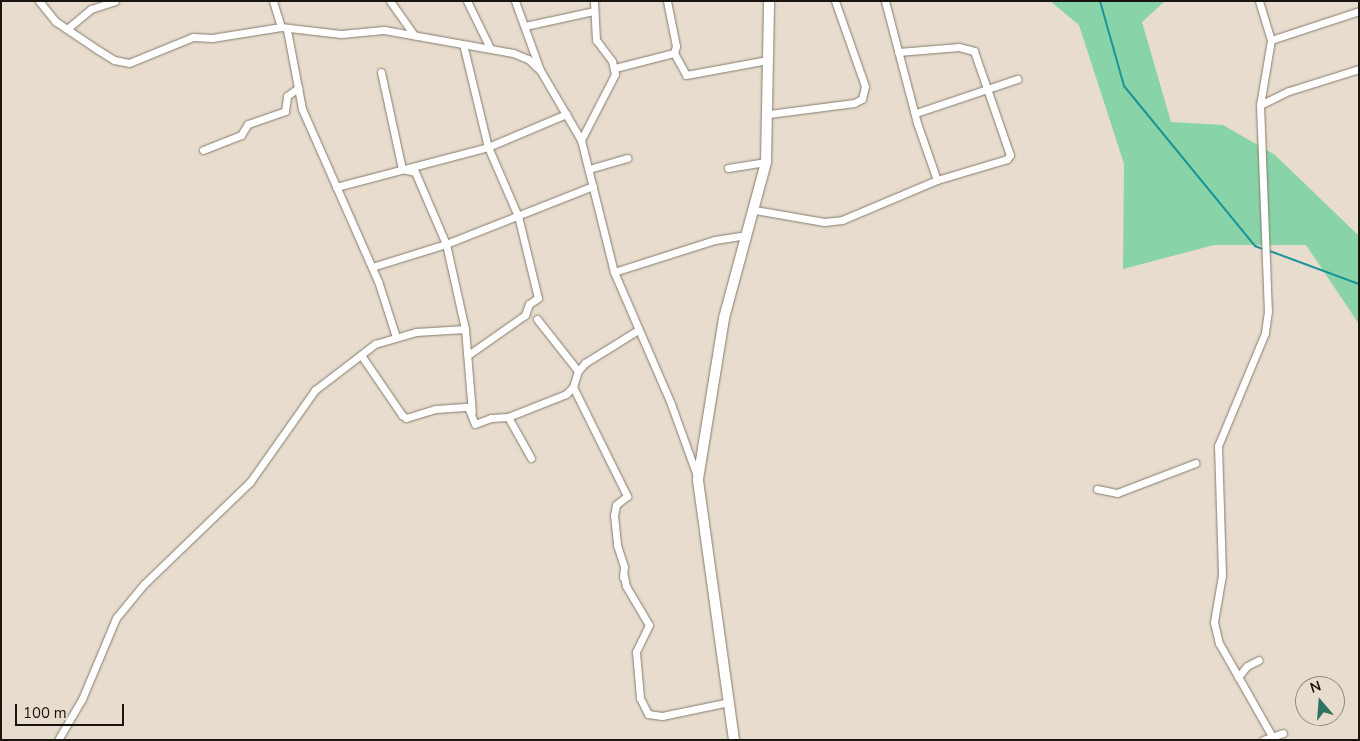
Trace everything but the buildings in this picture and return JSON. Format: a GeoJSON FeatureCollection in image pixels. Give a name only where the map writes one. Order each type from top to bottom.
{"type":"FeatureCollection","features":[{"type":"Feature","properties":{"kind":"main road"},"geometry":{"type":"LineString","coordinates":[[734,740],[698,479],[724,318],[766,162],[769,114],[769,1]]}},
{"type":"Feature","properties":{"kind":"street"},"geometry":{"type":"LineString","coordinates":[[39,1],[67,29],[114,60],[129,63],[193,38],[212,38],[284,29],[341,34],[375,29],[490,48],[528,59],[540,70]]}},
{"type":"Feature","properties":{"kind":"street"},"geometry":{"type":"LineString","coordinates":[[67,29],[91,9],[115,1]]}},
{"type":"Feature","properties":{"kind":"street"},"geometry":{"type":"LineString","coordinates":[[274,1],[284,29],[302,109],[372,267],[396,337]]}},
{"type":"Feature","properties":{"kind":"street"},"geometry":{"type":"LineString","coordinates":[[390,1],[414,35]]}},
{"type":"Feature","properties":{"kind":"street"},"geometry":{"type":"LineString","coordinates":[[467,1],[490,48]]}},
{"type":"Feature","properties":{"kind":"street"},"geometry":{"type":"LineString","coordinates":[[515,1],[540,70],[581,140],[614,272],[671,404],[698,479]]}},
{"type":"Feature","properties":{"kind":"street"},"geometry":{"type":"LineString","coordinates":[[581,140],[613,83],[615,68],[596,40],[594,1]]}},
{"type":"Feature","properties":{"kind":"street"},"geometry":{"type":"LineString","coordinates":[[667,1],[676,46],[674,53],[686,75],[768,60]]}},
{"type":"Feature","properties":{"kind":"street"},"geometry":{"type":"LineString","coordinates":[[769,114],[854,103],[862,99],[865,86],[835,1]]}},
{"type":"Feature","properties":{"kind":"street"},"geometry":{"type":"LineString","coordinates":[[885,1],[936,180]]}},
{"type":"Feature","properties":{"kind":"street"},"geometry":{"type":"LineString","coordinates":[[1259,1],[1271,40],[1260,104],[1267,319],[1265,333],[1218,446],[1222,575],[1214,622],[1219,643],[1273,738]]}},
{"type":"Feature","properties":{"kind":"street"},"geometry":{"type":"LineString","coordinates":[[525,26],[594,11]]}},
{"type":"Feature","properties":{"kind":"street"},"geometry":{"type":"LineString","coordinates":[[1271,40],[1359,11]]}},
{"type":"Feature","properties":{"kind":"street"},"geometry":{"type":"LineString","coordinates":[[463,44],[488,147],[518,216],[538,298],[529,304],[525,315],[468,355]]}},
{"type":"Feature","properties":{"kind":"street"},"geometry":{"type":"LineString","coordinates":[[754,210],[824,222],[842,220],[861,215],[936,180],[992,165],[1010,155],[974,51],[959,47],[898,52]]}},
{"type":"Feature","properties":{"kind":"street"},"geometry":{"type":"LineString","coordinates":[[615,68],[674,53]]}},
{"type":"Feature","properties":{"kind":"street"},"geometry":{"type":"LineString","coordinates":[[528,59],[535,54]]}},
{"type":"Feature","properties":{"kind":"street"},"geometry":{"type":"LineString","coordinates":[[1260,104],[1289,91],[1359,69]]}},
{"type":"Feature","properties":{"kind":"street"},"geometry":{"type":"LineString","coordinates":[[381,72],[402,169]]}},
{"type":"Feature","properties":{"kind":"street"},"geometry":{"type":"LineString","coordinates":[[916,113],[1017,80]]}},
{"type":"Feature","properties":{"kind":"street"},"geometry":{"type":"LineString","coordinates":[[203,150],[241,135],[248,124],[285,112],[287,96],[298,88]]}},
{"type":"Feature","properties":{"kind":"street"},"geometry":{"type":"LineString","coordinates":[[336,187],[488,147],[566,114]]}},
{"type":"Feature","properties":{"kind":"street"},"geometry":{"type":"LineString","coordinates":[[589,169],[627,158]]}},
{"type":"Feature","properties":{"kind":"street"},"geometry":{"type":"LineString","coordinates":[[728,168],[766,162]]}},
{"type":"Feature","properties":{"kind":"street"},"geometry":{"type":"LineString","coordinates":[[402,169],[415,172],[446,244],[465,329],[475,424]]}},
{"type":"Feature","properties":{"kind":"street"},"geometry":{"type":"LineString","coordinates":[[372,267],[446,244],[594,186]]}},
{"type":"Feature","properties":{"kind":"street"},"geometry":{"type":"LineString","coordinates":[[614,272],[732,235],[747,235]]}},
{"type":"Feature","properties":{"kind":"street"},"geometry":{"type":"LineString","coordinates":[[537,319],[578,371]]}},
{"type":"Feature","properties":{"kind":"street"},"geometry":{"type":"LineString","coordinates":[[58,740],[82,699],[116,618],[144,584],[250,482],[315,390],[375,344],[396,337],[465,329]]}},
{"type":"Feature","properties":{"kind":"street"},"geometry":{"type":"LineString","coordinates":[[475,424],[491,418],[508,416],[566,394],[573,387],[578,371],[585,363],[638,330]]}},
{"type":"Feature","properties":{"kind":"street"},"geometry":{"type":"LineString","coordinates":[[361,354],[402,415],[406,418],[436,409],[468,407],[475,424]]}},
{"type":"Feature","properties":{"kind":"street"},"geometry":{"type":"LineString","coordinates":[[573,387],[627,496],[616,505],[614,515],[617,545],[624,568],[623,576],[626,586],[649,625],[636,652],[640,698],[648,714],[662,716],[728,702]]}},
{"type":"Feature","properties":{"kind":"street"},"geometry":{"type":"LineString","coordinates":[[508,416],[532,458]]}},
{"type":"Feature","properties":{"kind":"street"},"geometry":{"type":"LineString","coordinates":[[1097,489],[1117,493],[1195,463]]}},
{"type":"Feature","properties":{"kind":"street"},"geometry":{"type":"LineString","coordinates":[[1238,677],[1247,666],[1259,660]]}},
{"type":"Feature","properties":{"kind":"street"},"geometry":{"type":"LineString","coordinates":[[1263,740],[1283,733]]}},
{"type":"Feature","properties":{"kind":"green space"},"geometry":{"type":"Polygon","coordinates":[[[1050,1],[1165,1],[1142,22],[1171,122],[1223,125],[1275,155],[1359,236],[1359,324],[1306,245],[1214,245],[1123,269],[1124,164],[1079,25],[1050,1]]]}},
{"type":"Feature","properties":{"kind":"waterway"},"geometry":{"type":"LineString","coordinates":[[1100,1],[1124,86],[1255,246],[1263,249]]}},
{"type":"Feature","properties":{"kind":"waterway"},"geometry":{"type":"LineString","coordinates":[[1267,250],[1359,284]]}}]}
